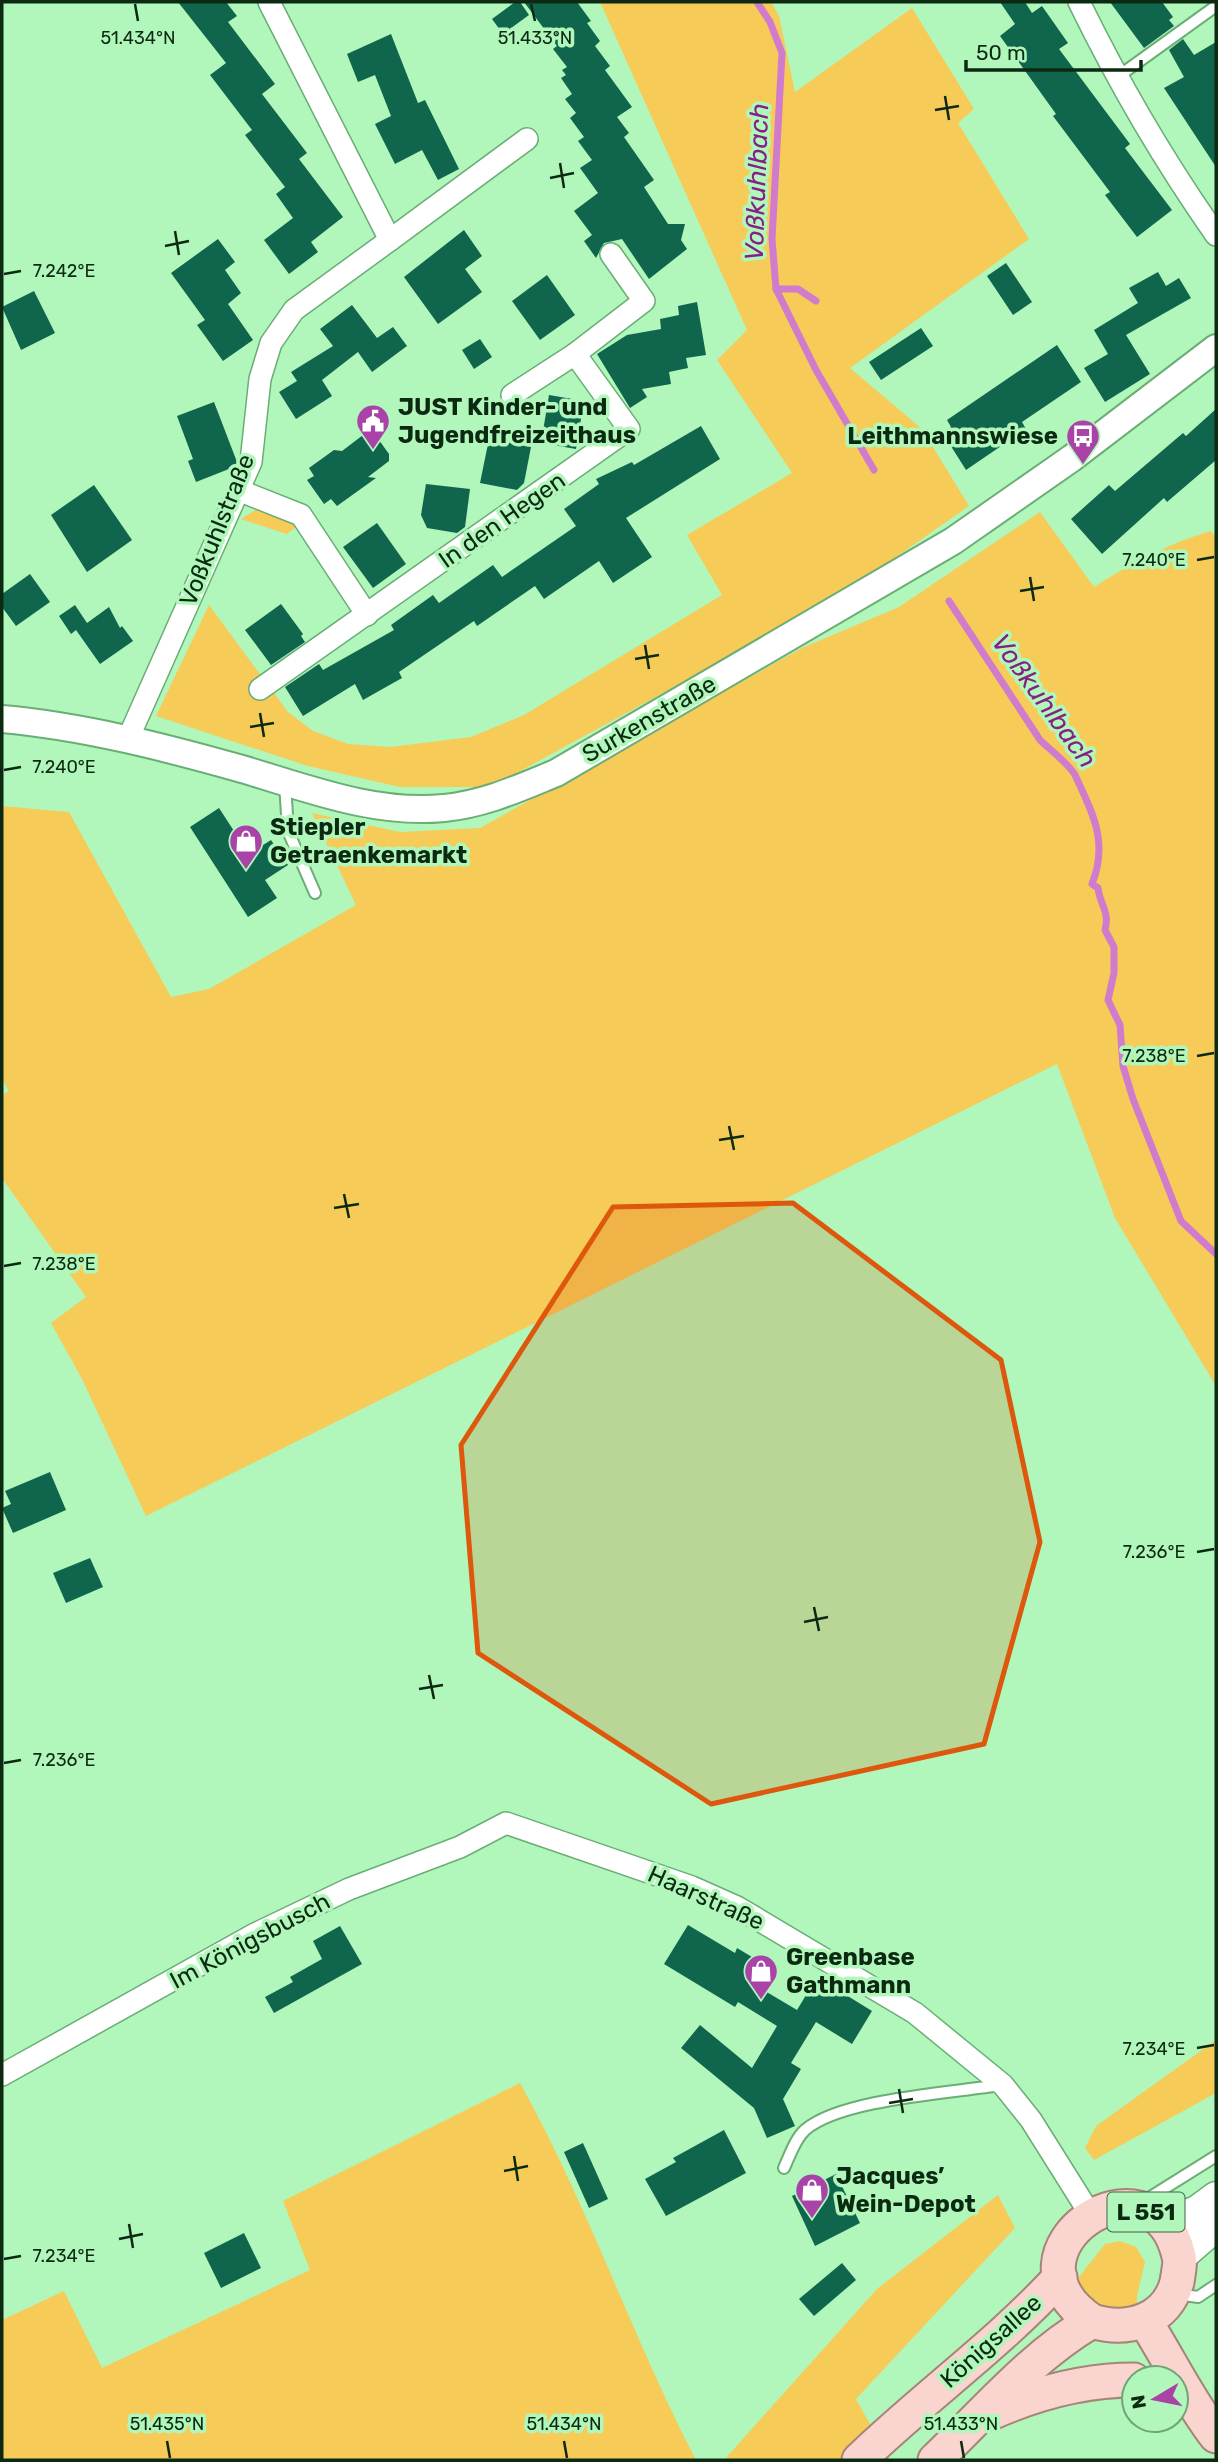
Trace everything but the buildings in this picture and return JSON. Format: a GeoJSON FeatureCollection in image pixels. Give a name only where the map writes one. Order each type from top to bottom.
{"type":"FeatureCollection","features":[{"type":"Feature","properties":{"kind":"main road","name":"L 551"},"geometry":{"type":"LineString","coordinates":[[1163,2224],[1197,2211],[1216,2197]]}},
{"type":"Feature","properties":{"kind":"main road","name":"L 551"},"geometry":{"type":"LineString","coordinates":[[1090,2214],[1111,2207],[1131,2214],[1147,2212],[1163,2224],[1179,2258]]}},
{"type":"Feature","properties":{"kind":"main road","name":"Königsallee"},"geometry":{"type":"LineString","coordinates":[[935,2460],[1023,2371],[1056,2343],[1093,2320],[1072,2303],[1060,2276],[1062,2249],[1071,2230],[1090,2214]]}},
{"type":"Feature","properties":{"kind":"main road","name":"L 551"},"geometry":{"type":"LineString","coordinates":[[1160,2304],[1179,2258],[1216,2226]]}},
{"type":"Feature","properties":{"kind":"main road","name":"Königsallee"},"geometry":{"type":"LineString","coordinates":[[859,2460],[905,2416],[1030,2311],[1060,2276]]}},
{"type":"Feature","properties":{"kind":"main road"},"geometry":{"type":"LineString","coordinates":[[1093,2320],[1108,2326],[1128,2326],[1160,2304],[1177,2371],[1202,2412]]}},
{"type":"Feature","properties":{"kind":"main road","name":"Königsallee"},"geometry":{"type":"LineString","coordinates":[[979,2418],[1030,2396],[1120,2381]]}},
{"type":"Feature","properties":{"kind":"street"},"geometry":{"type":"LineString","coordinates":[[269,2],[390,240]]}},
{"type":"Feature","properties":{"kind":"street"},"geometry":{"type":"LineString","coordinates":[[1079,2],[1116,78],[1181,186],[1216,235]]}},
{"type":"Feature","properties":{"kind":"street","name":"Voßkuhlstraße"},"geometry":{"type":"LineString","coordinates":[[127,741],[251,462],[260,379],[271,342],[294,310],[527,139]]}},
{"type":"Feature","properties":{"kind":"street"},"geometry":{"type":"LineString","coordinates":[[512,395],[575,354],[644,301],[611,254]]}},
{"type":"Feature","properties":{"kind":"street","name":"Surkenstraße"},"geometry":{"type":"LineString","coordinates":[[2,719],[127,741],[396,809],[442,808],[495,798],[556,773],[953,541],[1072,457],[1216,348]]}},
{"type":"Feature","properties":{"kind":"street","name":"In den Hegen"},"geometry":{"type":"LineString","coordinates":[[260,688],[629,429],[575,354]]}},
{"type":"Feature","properties":{"kind":"street"},"geometry":{"type":"LineString","coordinates":[[238,490],[301,515],[367,615]]}},
{"type":"Feature","properties":{"kind":"street","name":"Im Königsbusch"},"geometry":{"type":"LineString","coordinates":[[2,2075],[256,1934],[349,1889],[460,1847],[506,1823]]}},
{"type":"Feature","properties":{"kind":"street","name":"Haarstraße"},"geometry":{"type":"LineString","coordinates":[[506,1823],[692,1887],[737,1907],[915,2013],[1003,2085],[1031,2120],[1090,2214]]}},
{"type":"Feature","properties":{"kind":"lane"},"geometry":{"type":"LineString","coordinates":[[1116,78],[1216,6]]}},
{"type":"Feature","properties":{"kind":"lane"},"geometry":{"type":"LineString","coordinates":[[285,782],[288,831],[315,893]]}},
{"type":"Feature","properties":{"kind":"lane"},"geometry":{"type":"LineString","coordinates":[[785,2168],[793,2147],[805,2130],[839,2110],[1003,2085]]}},
{"type":"Feature","properties":{"kind":"lane"},"geometry":{"type":"LineString","coordinates":[[1060,2276],[1082,2238],[1093,2227],[1131,2214],[1216,2156]]}},
{"type":"Feature","properties":{"kind":"lane"},"geometry":{"type":"LineString","coordinates":[[1160,2304],[1198,2297],[1216,2286]]}},
{"type":"Feature","properties":{"kind":"highlighted area"},"geometry":{"type":"Polygon","coordinates":[[[793,1203],[1001,1360],[1040,1542],[984,1744],[711,1804],[478,1653],[461,1445],[613,1207],[793,1203]]]}},
{"type":"Feature","properties":{"kind":"shaded area"},"geometry":{"type":"Polygon","coordinates":[[[600,2],[771,2],[779,16],[795,92],[912,8],[974,109],[958,123],[1029,239],[850,368],[922,429],[969,506],[842,595],[491,787],[400,787],[308,766],[156,716],[209,605],[288,712],[313,731],[348,744],[390,747],[471,737],[524,715],[722,595],[687,535],[792,473],[717,360],[747,330],[600,2]]]}},
{"type":"Feature","properties":{"kind":"shaded area"},"geometry":{"type":"Polygon","coordinates":[[[262,506],[290,518],[296,527],[287,534],[241,519],[262,506]]]}},
{"type":"Feature","properties":{"kind":"shaded area"},"geometry":{"type":"Polygon","coordinates":[[[1040,512],[1094,587],[1136,562],[1179,542],[1210,531],[1216,536],[1216,1386],[1115,1218],[1057,1064],[146,1516],[82,1379],[51,1323],[86,1297],[2,1178],[2,1095],[9,1091],[2,1079],[2,806],[69,812],[171,997],[209,989],[356,905],[312,813],[400,832],[480,828],[802,648],[899,607],[1040,512]]]}},
{"type":"Feature","properties":{"kind":"shaded area"},"geometry":{"type":"Polygon","coordinates":[[[1216,2040],[1216,2093],[1094,2160],[1085,2148],[1096,2126],[1216,2040]]]}},
{"type":"Feature","properties":{"kind":"shaded area"},"geometry":{"type":"Polygon","coordinates":[[[520,2083],[589,2223],[651,2366],[696,2460],[2,2460],[2,2320],[64,2291],[102,2368],[310,2270],[283,2201],[520,2083]]]}},
{"type":"Feature","properties":{"kind":"shaded area"},"geometry":{"type":"Polygon","coordinates":[[[998,2195],[1015,2228],[856,2399],[890,2460],[724,2460],[877,2289],[998,2195]]]}},
{"type":"Feature","properties":{"kind":"shaded area"},"geometry":{"type":"Polygon","coordinates":[[[1120,2241],[1136,2247],[1145,2262],[1137,2296],[1137,2310],[1098,2307],[1075,2282],[1105,2244],[1120,2241]]]}},
{"type":"Feature","properties":{"kind":"waterway","name":"Voßkuhlbach"},"geometry":{"type":"LineString","coordinates":[[757,2],[770,22],[782,53],[772,239],[776,289],[816,370],[874,470]]}},
{"type":"Feature","properties":{"kind":"waterway"},"geometry":{"type":"LineString","coordinates":[[776,289],[798,289],[816,301]]}},
{"type":"Feature","properties":{"kind":"waterway","name":"Voßkuhlbach"},"geometry":{"type":"LineString","coordinates":[[949,601],[1040,740],[1075,775],[1092,814],[1099,840],[1097,868],[1092,884],[1098,888],[1106,913],[1105,930],[1114,947],[1114,973],[1108,1000],[1120,1025],[1123,1066],[1133,1099],[1181,1221],[1216,1254]]}},
{"type":"Feature","properties":{"kind":"place","name":"JUST Kinder- und Jugendfreizeithaus"},"geometry":{"type":"Point","coordinates":[373,451]}},
{"type":"Feature","properties":{"kind":"place","name":"Leithmannswiese"},"geometry":{"type":"Point","coordinates":[1083,466]}},
{"type":"Feature","properties":{"kind":"place","name":"Stiepler Getraenkemarkt"},"geometry":{"type":"Point","coordinates":[246,871]}},
{"type":"Feature","properties":{"kind":"place","name":"Greenbase Gathmann"},"geometry":{"type":"Point","coordinates":[761,2001]}},
{"type":"Feature","properties":{"kind":"place","name":"Jacques’ Wein-Depot"},"geometry":{"type":"Point","coordinates":[812,2220]}}]}
